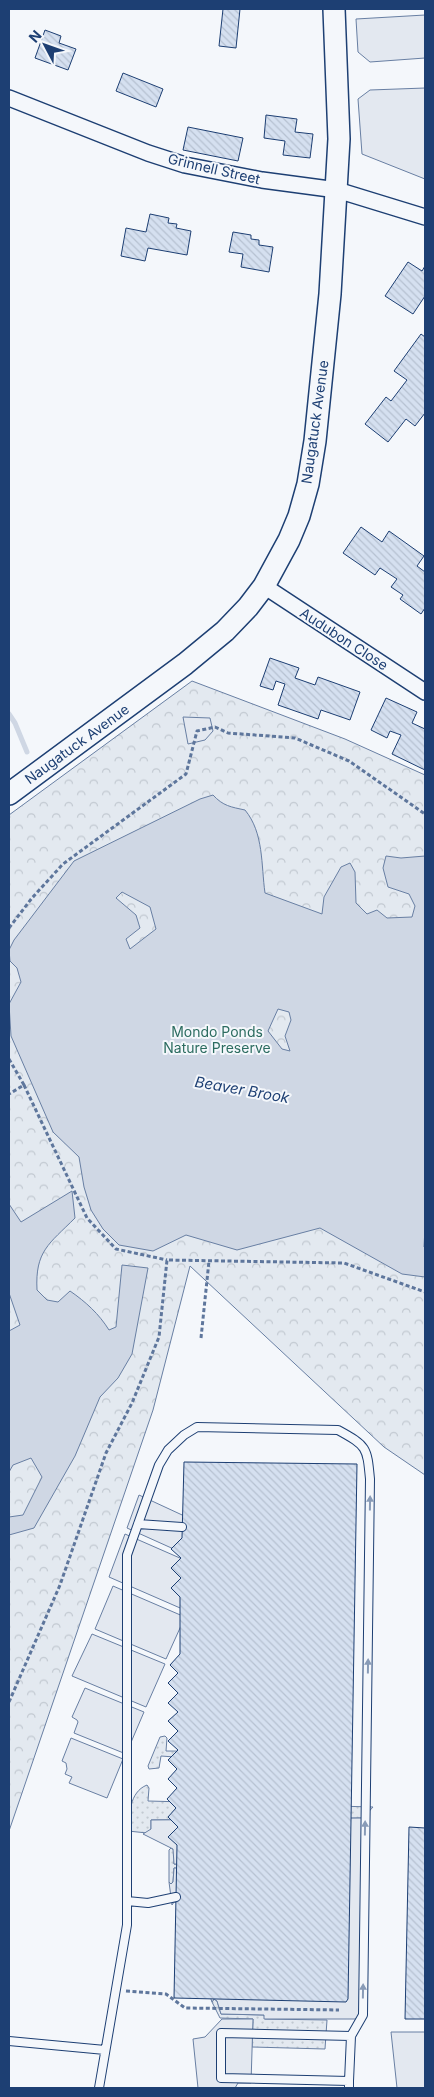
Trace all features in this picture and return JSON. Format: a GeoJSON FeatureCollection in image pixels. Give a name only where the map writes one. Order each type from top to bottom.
{"type":"FeatureCollection","features":[{"type":"Feature","properties":{"kind":"main road","name":"Naugatuck Avenue"},"geometry":{"type":"LineString","coordinates":[[9,794],[185,664],[225,631],[248,607],[264,586],[289,540],[299,516],[309,475],[321,387],[337,190],[339,139],[334,9]]}},
{"type":"Feature","properties":{"kind":"street","name":"Grinnell Street"},"geometry":{"type":"LineString","coordinates":[[9,98],[148,153],[185,165],[262,180],[337,190],[425,217]]}},
{"type":"Feature","properties":{"kind":"street","name":"Audubon Close"},"geometry":{"type":"LineString","coordinates":[[264,586],[425,692]]}},
{"type":"Feature","properties":{"kind":"lane"},"geometry":{"type":"LineString","coordinates":[[99,2088],[127,1925],[127,1555],[159,1465],[184,1435],[197,1427],[338,1430],[355,1439],[367,1452],[370,1479],[363,2015],[351,2036],[349,2084],[221,2078],[221,2033],[351,2036]]}},
{"type":"Feature","properties":{"kind":"lane"},"geometry":{"type":"LineString","coordinates":[[138,1524],[182,1527]]}},
{"type":"Feature","properties":{"kind":"lane"},"geometry":{"type":"LineString","coordinates":[[127,1901],[148,1903],[176,1897]]}},
{"type":"Feature","properties":{"kind":"lane"},"geometry":{"type":"LineString","coordinates":[[9,2041],[105,2050]]}},
{"type":"Feature","properties":{"kind":"path"},"geometry":{"type":"LineString","coordinates":[[9,928],[32,898],[63,864],[186,774],[197,731],[215,727],[228,733],[295,738],[349,760],[425,814]]}},
{"type":"Feature","properties":{"kind":"path"},"geometry":{"type":"LineString","coordinates":[[9,1059],[24,1085],[86,1218],[116,1249],[166,1260],[344,1263],[425,1292]]}},
{"type":"Feature","properties":{"kind":"path"},"geometry":{"type":"LineString","coordinates":[[9,1094],[24,1085]]}},
{"type":"Feature","properties":{"kind":"path"},"geometry":{"type":"LineString","coordinates":[[9,1702],[60,1585],[106,1453],[132,1403],[159,1338],[166,1260]]}},
{"type":"Feature","properties":{"kind":"path"},"geometry":{"type":"LineString","coordinates":[[201,1338],[209,1261]]}},
{"type":"Feature","properties":{"kind":"path"},"geometry":{"type":"LineString","coordinates":[[115,1990],[166,1994],[185,2008],[338,2010]]}},
{"type":"Feature","properties":{"kind":"green space","name":"Mondo Ponds Nature Preserve"},"geometry":{"type":"Polygon","coordinates":[[[192,681],[345,739],[425,775],[425,1475],[384,1447],[190,1266],[153,1410],[9,1831],[9,815],[192,681]]]}},
{"type":"Feature","properties":{"kind":"green space"},"geometry":{"type":"Polygon","coordinates":[[[165,1736],[167,1738],[166,1751],[332,1752],[337,1769],[161,1756],[159,1768],[149,1769],[148,1766],[160,1737],[165,1736]]]}},
{"type":"Feature","properties":{"kind":"green space"},"geometry":{"type":"Polygon","coordinates":[[[147,1785],[149,1788],[148,1801],[373,1807],[363,1818],[151,1820],[151,1829],[147,1833],[128,1831],[133,1799],[141,1788],[147,1785]]]}},
{"type":"Feature","properties":{"kind":"green space"},"geometry":{"type":"Polygon","coordinates":[[[171,1848],[174,1850],[174,1864],[333,1867],[337,1883],[174,1868],[173,1882],[171,1884],[169,1882],[169,1850],[171,1848]]]}},
{"type":"Feature","properties":{"kind":"green space"},"geometry":{"type":"Polygon","coordinates":[[[214,1999],[217,2001],[221,2014],[264,2015],[265,2019],[327,2020],[325,2049],[252,2047],[253,2019],[220,2018],[212,2002],[214,1999]]]}},
{"type":"Feature","properties":{"kind":"shaded area"},"geometry":{"type":"Polygon","coordinates":[[[425,15],[425,58],[370,62],[358,52],[356,19],[425,15]]]}},
{"type":"Feature","properties":{"kind":"shaded area"},"geometry":{"type":"Polygon","coordinates":[[[425,88],[425,179],[362,154],[358,99],[370,90],[425,88]]]}},
{"type":"Feature","properties":{"kind":"shaded area"},"geometry":{"type":"Polygon","coordinates":[[[183,717],[210,718],[213,731],[205,740],[188,744],[183,717]]]}},
{"type":"Feature","properties":{"kind":"shaded area"},"geometry":{"type":"Polygon","coordinates":[[[139,1495],[221,1533],[207,1564],[127,1528],[139,1495]]]}},
{"type":"Feature","properties":{"kind":"shaded area"},"geometry":{"type":"Polygon","coordinates":[[[125,1534],[205,1569],[187,1611],[109,1577],[125,1534]]]}},
{"type":"Feature","properties":{"kind":"shaded area"},"geometry":{"type":"Polygon","coordinates":[[[113,1586],[185,1617],[166,1659],[95,1629],[113,1586]]]}},
{"type":"Feature","properties":{"kind":"shaded area"},"geometry":{"type":"Polygon","coordinates":[[[92,1634],[165,1664],[146,1707],[72,1676],[92,1634]]]}},
{"type":"Feature","properties":{"kind":"shaded area"},"geometry":{"type":"Polygon","coordinates":[[[85,1688],[144,1712],[126,1754],[74,1733],[78,1722],[72,1717],[85,1688]]]}},
{"type":"Feature","properties":{"kind":"shaded area"},"geometry":{"type":"Polygon","coordinates":[[[71,1738],[123,1759],[107,1798],[69,1783],[72,1777],[65,1774],[67,1769],[66,1763],[62,1761],[71,1738]]]}},
{"type":"Feature","properties":{"kind":"shaded area"},"geometry":{"type":"Polygon","coordinates":[[[363,1818],[364,2019],[264,2019],[264,2015],[221,2014],[217,2001],[214,1999],[212,2002],[178,1903],[174,1902],[172,1905],[169,1882],[171,1884],[173,1882],[174,1868],[334,1871],[334,1867],[174,1864],[173,1849],[143,1834],[151,1829],[151,1820],[363,1818]]]}},
{"type":"Feature","properties":{"kind":"shaded area"},"geometry":{"type":"Polygon","coordinates":[[[222,2019],[253,2019],[251,2083],[238,2083],[235,2088],[198,2088],[193,2039],[205,2037],[222,2019]]]}},
{"type":"Feature","properties":{"kind":"shaded area"},"geometry":{"type":"Polygon","coordinates":[[[391,2032],[425,2032],[425,2088],[397,2088],[391,2032]]]}},
{"type":"Feature","properties":{"kind":"water"},"geometry":{"type":"Polygon","coordinates":[[[213,795],[224,804],[245,810],[256,829],[259,839],[265,893],[322,914],[324,897],[341,867],[350,863],[355,872],[356,903],[367,914],[377,910],[387,918],[412,917],[415,906],[409,894],[388,887],[383,868],[386,856],[401,858],[425,856],[425,1277],[402,1274],[320,1228],[237,1250],[186,1235],[153,1251],[119,1245],[103,1229],[91,1210],[84,1187],[79,1157],[53,1132],[11,1036],[9,1004],[21,982],[17,968],[10,961],[9,950],[14,940],[74,861],[200,799],[213,795]],[[122,892],[116,898],[136,915],[140,928],[126,939],[130,949],[156,929],[150,907],[122,892]],[[278,1009],[268,1031],[282,1049],[290,1051],[285,1036],[291,1020],[289,1012],[278,1009]]]}},
{"type":"Feature","properties":{"kind":"water"},"geometry":{"type":"Polygon","coordinates":[[[72,1191],[75,1218],[51,1242],[41,1257],[38,1266],[37,1290],[47,1300],[58,1302],[70,1291],[92,1309],[109,1330],[116,1327],[122,1265],[148,1268],[132,1354],[118,1378],[100,1397],[75,1456],[34,1528],[9,1535],[9,1517],[23,1515],[42,1477],[31,1458],[13,1465],[9,1472],[9,1331],[20,1325],[9,1293],[9,1204],[21,1222],[72,1191]]]}},
{"type":"Feature","properties":{"kind":"building"},"geometry":{"type":"Polygon","coordinates":[[[223,9],[240,9],[236,48],[219,46],[223,9]]]}},
{"type":"Feature","properties":{"kind":"building"},"geometry":{"type":"Polygon","coordinates":[[[45,30],[61,36],[59,43],[76,49],[68,70],[35,58],[45,30]]]}},
{"type":"Feature","properties":{"kind":"building"},"geometry":{"type":"Polygon","coordinates":[[[123,73],[163,89],[156,107],[116,91],[123,73]]]}},
{"type":"Feature","properties":{"kind":"building"},"geometry":{"type":"Polygon","coordinates":[[[266,115],[297,119],[295,132],[313,134],[310,158],[283,155],[285,141],[264,138],[266,115]]]}},
{"type":"Feature","properties":{"kind":"building"},"geometry":{"type":"Polygon","coordinates":[[[188,127],[243,138],[238,161],[183,150],[188,127]]]}},
{"type":"Feature","properties":{"kind":"building"},"geometry":{"type":"Polygon","coordinates":[[[150,214],[169,218],[168,223],[177,224],[176,228],[191,231],[187,255],[148,248],[145,261],[121,256],[126,228],[146,232],[150,214]]]}},
{"type":"Feature","properties":{"kind":"building"},"geometry":{"type":"Polygon","coordinates":[[[233,232],[251,235],[251,239],[259,240],[259,245],[273,247],[269,272],[241,267],[243,254],[229,252],[233,232]]]}},
{"type":"Feature","properties":{"kind":"building"},"geometry":{"type":"Polygon","coordinates":[[[408,262],[422,271],[425,266],[425,296],[413,314],[385,296],[408,262]]]}},
{"type":"Feature","properties":{"kind":"building"},"geometry":{"type":"Polygon","coordinates":[[[421,334],[425,337],[425,413],[415,426],[406,419],[388,442],[365,424],[386,397],[391,401],[407,380],[394,371],[421,334]]]}},
{"type":"Feature","properties":{"kind":"building"},"geometry":{"type":"Polygon","coordinates":[[[361,527],[382,542],[389,531],[424,556],[417,566],[425,572],[425,608],[421,614],[400,599],[403,595],[391,587],[397,579],[380,568],[375,575],[343,553],[361,527]]]}},
{"type":"Feature","properties":{"kind":"building"},"geometry":{"type":"Polygon","coordinates":[[[270,658],[299,668],[295,678],[315,685],[318,677],[360,692],[350,720],[321,710],[318,719],[278,705],[285,684],[276,681],[273,690],[260,686],[270,658]]]}},
{"type":"Feature","properties":{"kind":"building"},"geometry":{"type":"Polygon","coordinates":[[[386,698],[417,712],[412,723],[425,729],[425,770],[392,754],[401,735],[390,731],[387,738],[371,730],[386,698]]]}},
{"type":"Feature","properties":{"kind":"building"},"geometry":{"type":"Polygon","coordinates":[[[184,1462],[357,1464],[348,1999],[346,2002],[174,1998],[177,1845],[168,1837],[178,1827],[168,1817],[176,1808],[167,1799],[177,1788],[168,1779],[177,1769],[168,1760],[178,1750],[168,1741],[178,1731],[168,1721],[178,1712],[168,1703],[178,1693],[168,1683],[178,1673],[170,1665],[180,1654],[180,1597],[171,1588],[181,1578],[171,1568],[181,1558],[171,1549],[182,1538],[184,1462]]]}},
{"type":"Feature","properties":{"kind":"building"},"geometry":{"type":"Polygon","coordinates":[[[409,1827],[425,1828],[425,2019],[405,2019],[409,1827]]]}},
{"type":"Feature","properties":{"kind":"waterway","name":"Beaver Brook"},"geometry":{"type":"LineString","coordinates":[[9,714],[15,723],[27,752]]}}]}
